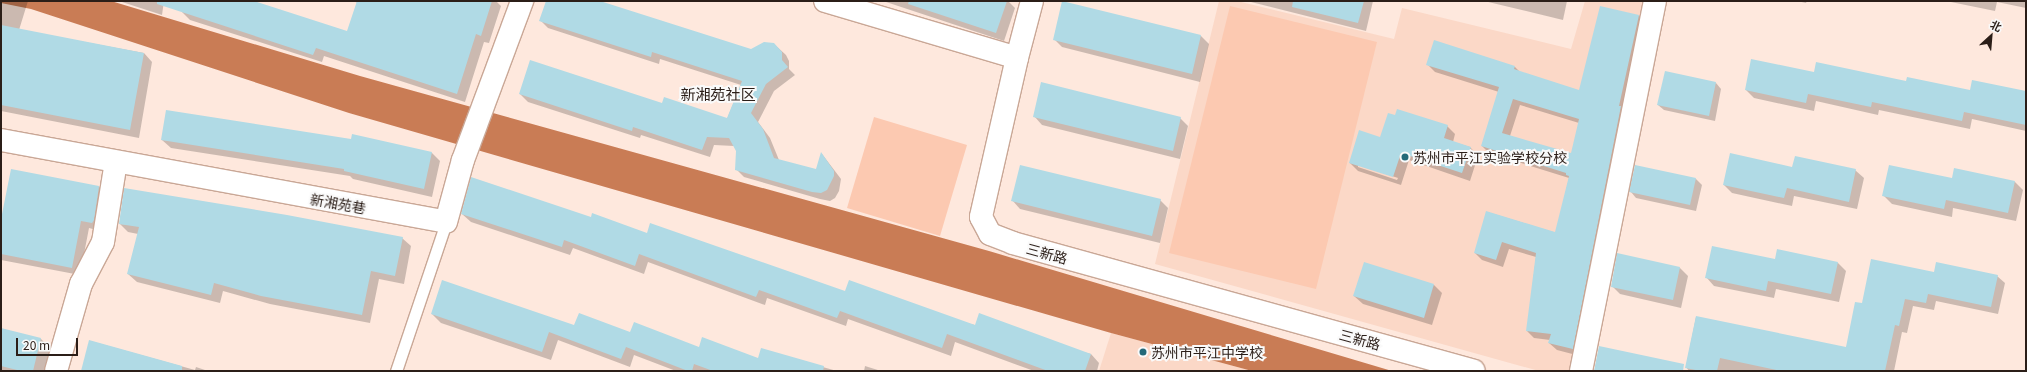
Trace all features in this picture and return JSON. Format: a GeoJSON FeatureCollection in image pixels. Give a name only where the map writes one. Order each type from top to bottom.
{"type":"FeatureCollection","features":[{"type":"Feature","properties":{"kind":"street"},"geometry":{"type":"LineString","coordinates":[[446,222],[466,153],[482,106],[522,1]]}},
{"type":"Feature","properties":{"kind":"street"},"geometry":{"type":"LineString","coordinates":[[825,1],[1016,58]]}},
{"type":"Feature","properties":{"kind":"street","name":"三新路"},"geometry":{"type":"LineString","coordinates":[[1032,1],[1016,58],[980,217],[990,234],[1013,243],[1474,371]]}},
{"type":"Feature","properties":{"kind":"street"},"geometry":{"type":"LineString","coordinates":[[1581,371],[1655,1]]}},
{"type":"Feature","properties":{"kind":"street","name":"新湘苑巷"},"geometry":{"type":"LineString","coordinates":[[1,140],[446,222]]}},
{"type":"Feature","properties":{"kind":"street"},"geometry":{"type":"LineString","coordinates":[[56,371],[81,284],[103,242],[116,162]]}},
{"type":"Feature","properties":{"kind":"lane"},"geometry":{"type":"LineString","coordinates":[[396,371],[446,222]]}},
{"type":"Feature","properties":{"kind":"shaded area"},"geometry":{"type":"Polygon","coordinates":[[[1,1],[111,1],[360,76],[989,251],[1392,371],[1252,371],[1111,333],[349,113],[31,9],[1,3],[1,1]]]}},
{"type":"Feature","properties":{"kind":"shaded area","name":"苏州市平江实验学校分校"},"geometry":{"type":"Polygon","coordinates":[[[1219,1],[1237,1],[1394,39],[1402,8],[1571,49],[1585,1],[1648,1],[1585,371],[1539,371],[1155,264],[1219,1]]]}},
{"type":"Feature","properties":{"kind":"shaded area"},"geometry":{"type":"Polygon","coordinates":[[[1230,6],[1377,42],[1316,289],[1169,253],[1230,6]]]}},
{"type":"Feature","properties":{"kind":"shaded area"},"geometry":{"type":"Polygon","coordinates":[[[874,117],[967,145],[940,236],[847,208],[874,117]]]}},
{"type":"Feature","properties":{"kind":"shaded area","name":"苏州市平江中学校"},"geometry":{"type":"Polygon","coordinates":[[[1111,333],[1252,371],[1099,371],[1111,333]]]}},
{"type":"Feature","properties":{"kind":"building"},"geometry":{"type":"Polygon","coordinates":[[[157,1],[254,1],[347,31],[357,1],[492,1],[481,36],[476,34],[457,94],[316,48],[313,55],[157,4],[157,1]]]}},
{"type":"Feature","properties":{"kind":"building"},"geometry":{"type":"Polygon","coordinates":[[[546,1],[600,1],[751,49],[764,42],[774,43],[782,52],[782,60],[788,67],[766,84],[751,113],[763,129],[774,158],[816,169],[821,152],[834,171],[834,176],[827,190],[821,193],[812,192],[735,170],[736,151],[729,138],[707,137],[702,150],[633,127],[632,131],[519,94],[530,60],[662,103],[664,97],[727,118],[742,81],[652,52],[651,57],[539,21],[546,1]]]}},
{"type":"Feature","properties":{"kind":"building"},"geometry":{"type":"Polygon","coordinates":[[[909,1],[1007,1],[996,33],[908,4],[909,1]]]}},
{"type":"Feature","properties":{"kind":"building"},"geometry":{"type":"Polygon","coordinates":[[[1062,1],[1201,35],[1192,74],[1053,40],[1062,1]]]}},
{"type":"Feature","properties":{"kind":"building"},"geometry":{"type":"Polygon","coordinates":[[[1293,1],[1364,1],[1358,23],[1292,7],[1293,1]]]}},
{"type":"Feature","properties":{"kind":"building"},"geometry":{"type":"Polygon","coordinates":[[[1600,6],[1639,15],[1619,106],[1621,106],[1573,349],[1548,343],[1551,334],[1526,331],[1536,253],[1502,242],[1496,260],[1474,253],[1486,211],[1555,232],[1569,176],[1566,175],[1566,173],[1481,146],[1499,87],[1426,65],[1434,40],[1515,66],[1514,69],[1579,90],[1600,6]],[[1513,99],[1502,133],[1571,153],[1579,119],[1513,99]]]}},
{"type":"Feature","properties":{"kind":"building"},"geometry":{"type":"Polygon","coordinates":[[[1,25],[144,53],[130,130],[1,105],[1,25]]]}},
{"type":"Feature","properties":{"kind":"building"},"geometry":{"type":"Polygon","coordinates":[[[1751,59],[1814,72],[1816,62],[1906,81],[1907,77],[1970,90],[1972,80],[2026,91],[2026,125],[1964,112],[1962,121],[1872,102],[1871,107],[1808,94],[1806,103],[1745,90],[1751,59]]]}},
{"type":"Feature","properties":{"kind":"building"},"geometry":{"type":"Polygon","coordinates":[[[1665,71],[1716,82],[1709,116],[1657,105],[1665,71]]]}},
{"type":"Feature","properties":{"kind":"building"},"geometry":{"type":"Polygon","coordinates":[[[1041,82],[1181,117],[1173,151],[1033,117],[1041,82]]]}},
{"type":"Feature","properties":{"kind":"building"},"geometry":{"type":"Polygon","coordinates":[[[1397,109],[1448,125],[1444,138],[1471,147],[1462,173],[1401,153],[1393,177],[1349,163],[1359,130],[1380,137],[1388,113],[1395,115],[1397,109]]]}},
{"type":"Feature","properties":{"kind":"building"},"geometry":{"type":"Polygon","coordinates":[[[166,110],[351,139],[352,134],[432,152],[424,189],[344,171],[344,169],[161,140],[166,110]]]}},
{"type":"Feature","properties":{"kind":"building"},"geometry":{"type":"Polygon","coordinates":[[[1730,153],[1792,167],[1795,156],[1856,169],[1849,202],[1787,188],[1784,198],[1723,185],[1730,153]]]}},
{"type":"Feature","properties":{"kind":"building"},"geometry":{"type":"Polygon","coordinates":[[[1020,165],[1161,199],[1152,236],[1011,201],[1020,165]]]}},
{"type":"Feature","properties":{"kind":"building"},"geometry":{"type":"Polygon","coordinates":[[[1635,165],[1696,178],[1690,205],[1629,192],[1635,165]]]}},
{"type":"Feature","properties":{"kind":"building"},"geometry":{"type":"Polygon","coordinates":[[[1889,165],[1952,178],[1954,168],[2015,181],[2008,213],[1946,200],[1944,209],[1882,196],[1889,165]]]}},
{"type":"Feature","properties":{"kind":"building"},"geometry":{"type":"Polygon","coordinates":[[[11,169],[99,186],[94,220],[92,223],[81,221],[72,268],[1,254],[1,219],[11,169]]]}},
{"type":"Feature","properties":{"kind":"building"},"geometry":{"type":"Polygon","coordinates":[[[471,177],[591,217],[592,213],[647,233],[650,223],[845,291],[849,280],[975,325],[979,313],[1091,354],[1085,371],[1048,371],[947,334],[942,348],[840,311],[837,318],[759,290],[756,297],[639,254],[635,266],[564,240],[562,247],[461,214],[471,177]]]}},
{"type":"Feature","properties":{"kind":"building"},"geometry":{"type":"Polygon","coordinates":[[[124,188],[287,215],[403,237],[395,276],[371,271],[362,315],[261,296],[214,283],[211,295],[127,274],[139,227],[119,224],[124,188]]]}},
{"type":"Feature","properties":{"kind":"building"},"geometry":{"type":"Polygon","coordinates":[[[1712,246],[1775,259],[1777,249],[1838,262],[1831,294],[1768,281],[1766,291],[1705,278],[1712,246]]]}},
{"type":"Feature","properties":{"kind":"building"},"geometry":{"type":"Polygon","coordinates":[[[1617,253],[1680,267],[1673,300],[1611,287],[1617,253]]]}},
{"type":"Feature","properties":{"kind":"building"},"geometry":{"type":"Polygon","coordinates":[[[1871,259],[1934,272],[1936,262],[1998,275],[1991,307],[1928,294],[1926,303],[1905,299],[1899,326],[1895,325],[1885,371],[1781,371],[1720,358],[1717,371],[1701,371],[1685,368],[1696,316],[1846,347],[1855,302],[1862,303],[1871,259]]]}},
{"type":"Feature","properties":{"kind":"building"},"geometry":{"type":"Polygon","coordinates":[[[1364,262],[1434,284],[1424,318],[1353,296],[1364,262]]]}},
{"type":"Feature","properties":{"kind":"building"},"geometry":{"type":"Polygon","coordinates":[[[442,280],[574,325],[579,313],[630,332],[634,322],[699,347],[702,337],[758,358],[761,348],[824,366],[823,371],[713,371],[694,364],[692,371],[688,371],[626,347],[621,359],[549,332],[542,352],[431,314],[442,280]]]}},
{"type":"Feature","properties":{"kind":"building"},"geometry":{"type":"Polygon","coordinates":[[[1,328],[41,338],[33,371],[21,371],[1,366],[1,328]]]}},
{"type":"Feature","properties":{"kind":"building"},"geometry":{"type":"Polygon","coordinates":[[[89,340],[182,366],[182,371],[81,371],[89,340]]]}},
{"type":"Feature","properties":{"kind":"building"},"geometry":{"type":"Polygon","coordinates":[[[1599,346],[1684,364],[1683,371],[1594,371],[1599,346]]]}},
{"type":"Feature","properties":{"kind":"place","name":"苏州市平江实验学校分校"},"geometry":{"type":"Point","coordinates":[1405,157]}},
{"type":"Feature","properties":{"kind":"place","name":"苏州市平江中学校"},"geometry":{"type":"Point","coordinates":[1143,352]}},
{"type":"Feature","properties":{"kind":"district","name":"新湘苑社区"},"geometry":{"type":"Point","coordinates":[718,94]}}]}
